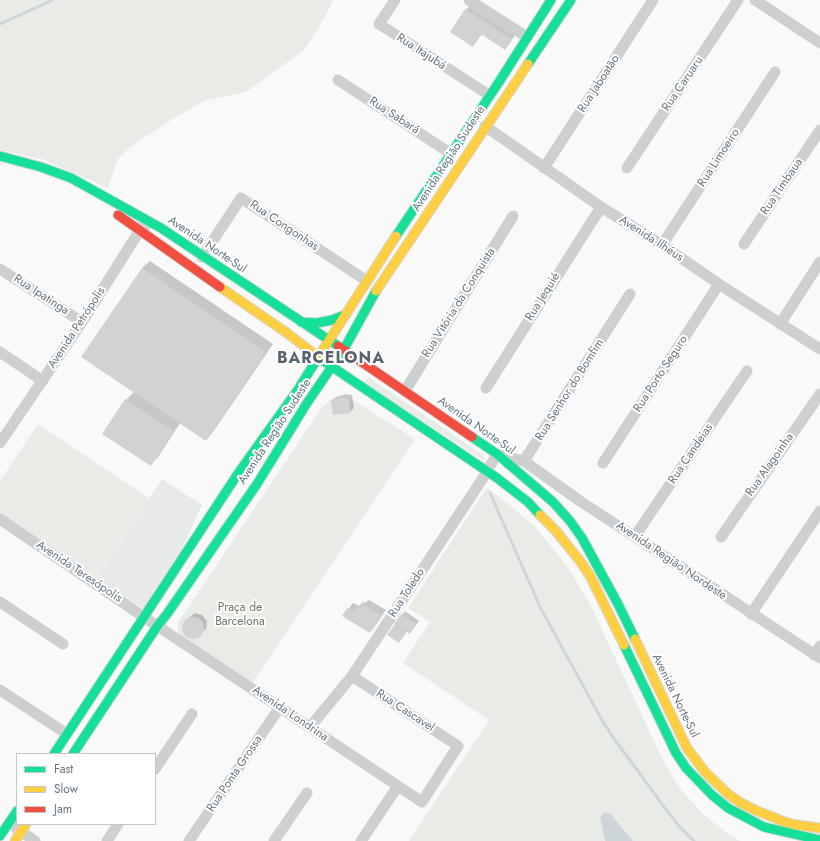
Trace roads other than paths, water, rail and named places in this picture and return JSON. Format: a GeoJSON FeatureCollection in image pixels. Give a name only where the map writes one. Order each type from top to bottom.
{"type":"FeatureCollection","features":[{"type":"Feature","properties":{"kind":"main road","name":"Avenida Região Sudeste"},"geometry":{"type":"LineString","coordinates":[[55,753],[239,472],[319,357],[366,281],[551,0]]}},
{"type":"Feature","properties":{"kind":"main road","name":"Avenida Região Sudeste"},"geometry":{"type":"LineString","coordinates":[[74,753],[158,625],[168,614],[257,484],[307,402],[344,349],[371,299],[484,126],[571,0]]}},
{"type":"Feature","properties":{"kind":"main road","name":"Avenida Norte-Sul"},"geometry":{"type":"LineString","coordinates":[[0,156],[41,167],[71,178],[162,228],[202,257],[329,341],[344,349],[497,454],[553,502],[570,521],[582,538],[618,604],[687,748],[705,772],[728,794],[755,810],[772,818],[796,825],[820,828]]}},
{"type":"Feature","properties":{"kind":"main road","name":"Avenida Norte-Sul"},"geometry":{"type":"LineString","coordinates":[[0,164],[35,173],[85,195],[110,209],[295,339],[332,367],[513,490],[543,516],[580,561],[599,592],[676,754],[700,783],[728,808],[746,819],[764,827],[820,840]]}},
{"type":"Feature","properties":{"kind":"main road"},"geometry":{"type":"LineString","coordinates":[[300,322],[317,323],[332,320],[345,315]]}},
{"type":"Feature","properties":{"kind":"main road"},"geometry":{"type":"LineString","coordinates":[[355,328],[357,347],[361,357],[368,366]]}},
{"type":"Feature","properties":{"kind":"main road"},"geometry":{"type":"LineString","coordinates":[[295,339],[301,352],[301,384]]}},
{"type":"Feature","properties":{"kind":"main road"},"geometry":{"type":"LineString","coordinates":[[320,384],[334,376],[354,382]]}},
{"type":"Feature","properties":{"kind":"main road"},"geometry":{"type":"LineString","coordinates":[[258,446],[269,449],[273,452],[274,457]]}},
{"type":"Feature","properties":{"kind":"main road"},"geometry":{"type":"LineString","coordinates":[[239,472],[252,483],[257,484]]}},
{"type":"Feature","properties":{"kind":"main road"},"geometry":{"type":"LineString","coordinates":[[0,836],[16,813]]}},
{"type":"Feature","properties":{"kind":"main road"},"geometry":{"type":"LineString","coordinates":[[15,841],[24,828]]}},
{"type":"Feature","properties":{"kind":"street","name":"Rua Itajubá"},"geometry":{"type":"LineString","coordinates":[[395,0],[379,24],[489,96]]}},
{"type":"Feature","properties":{"kind":"street"},"geometry":{"type":"LineString","coordinates":[[469,0],[527,37]]}},
{"type":"Feature","properties":{"kind":"street","name":"Rua Jaboatão"},"geometry":{"type":"LineString","coordinates":[[544,168],[654,0]]}},
{"type":"Feature","properties":{"kind":"street","name":"Rua Caruaru"},"geometry":{"type":"LineString","coordinates":[[627,168],[738,0]]}},
{"type":"Feature","properties":{"kind":"street"},"geometry":{"type":"LineString","coordinates":[[755,0],[820,43]]}},
{"type":"Feature","properties":{"kind":"street","name":"Rua Limoeiro"},"geometry":{"type":"LineString","coordinates":[[662,245],[775,72]]}},
{"type":"Feature","properties":{"kind":"street","name":"Rua Sabará"},"geometry":{"type":"LineString","coordinates":[[338,80],[450,153]]}},
{"type":"Feature","properties":{"kind":"street","name":"Avenida Ilhéus"},"geometry":{"type":"LineString","coordinates":[[484,126],[601,207],[662,245],[719,284],[820,349]]}},
{"type":"Feature","properties":{"kind":"street","name":"Rua Timbaua"},"geometry":{"type":"LineString","coordinates":[[744,244],[820,130]]}},
{"type":"Feature","properties":{"kind":"street","name":"Rua Congonhas"},"geometry":{"type":"LineString","coordinates":[[202,257],[241,198],[366,281]]}},
{"type":"Feature","properties":{"kind":"street","name":"Rua Jequié"},"geometry":{"type":"LineString","coordinates":[[486,388],[601,207]]}},
{"type":"Feature","properties":{"kind":"street","name":"Rua Vitória da Conquista"},"geometry":{"type":"LineString","coordinates":[[405,391],[513,216]]}},
{"type":"Feature","properties":{"kind":"street"},"geometry":{"type":"LineString","coordinates":[[140,230],[150,226],[162,228]]}},
{"type":"Feature","properties":{"kind":"street","name":"Avenida Petrópolis"},"geometry":{"type":"LineString","coordinates":[[2,437],[43,381],[140,230]]}},
{"type":"Feature","properties":{"kind":"street"},"geometry":{"type":"LineString","coordinates":[[780,324],[820,262]]}},
{"type":"Feature","properties":{"kind":"street","name":"Rua Ipatinga"},"geometry":{"type":"LineString","coordinates":[[0,269],[82,322]]}},
{"type":"Feature","properties":{"kind":"street","name":"Rua Porto Seguro"},"geometry":{"type":"LineString","coordinates":[[603,463],[719,284]]}},
{"type":"Feature","properties":{"kind":"street","name":"Rua Senhor do Bomfim"},"geometry":{"type":"LineString","coordinates":[[524,461],[630,294]]}},
{"type":"Feature","properties":{"kind":"street"},"geometry":{"type":"LineString","coordinates":[[0,352],[43,381]]}},
{"type":"Feature","properties":{"kind":"street","name":"Rua Candeias"},"geometry":{"type":"LineString","coordinates":[[635,536],[747,371]]}},
{"type":"Feature","properties":{"kind":"street","name":"Rua Alagoinha"},"geometry":{"type":"LineString","coordinates":[[721,537],[820,394]]}},
{"type":"Feature","properties":{"kind":"street"},"geometry":{"type":"LineString","coordinates":[[497,454],[524,461]]}},
{"type":"Feature","properties":{"kind":"street","name":"Rua Toledo"},"geometry":{"type":"LineString","coordinates":[[310,727],[352,676],[497,454]]}},
{"type":"Feature","properties":{"kind":"street","name":"Avenida Região Nordeste"},"geometry":{"type":"LineString","coordinates":[[524,461],[580,501],[635,536],[694,577],[751,614],[818,653]]}},
{"type":"Feature","properties":{"kind":"street"},"geometry":{"type":"LineString","coordinates":[[751,614],[820,511]]}},
{"type":"Feature","properties":{"kind":"street","name":"Avenida Teresópolis"},"geometry":{"type":"LineString","coordinates":[[0,518],[144,617],[158,625]]}},
{"type":"Feature","properties":{"kind":"street"},"geometry":{"type":"LineString","coordinates":[[0,602],[63,644]]}},
{"type":"Feature","properties":{"kind":"street","name":"Avenida Londrina"},"geometry":{"type":"LineString","coordinates":[[158,625],[422,802]]}},
{"type":"Feature","properties":{"kind":"street","name":"Rua Cascavel"},"geometry":{"type":"LineString","coordinates":[[352,676],[458,746],[422,802]]}},
{"type":"Feature","properties":{"kind":"street"},"geometry":{"type":"LineString","coordinates":[[0,690],[67,734]]}},
{"type":"Feature","properties":{"kind":"street","name":"Rua Ponta Grossa"},"geometry":{"type":"LineString","coordinates":[[190,841],[280,707]]}},
{"type":"Feature","properties":{"kind":"street"},"geometry":{"type":"LineString","coordinates":[[156,768],[192,714]]}},
{"type":"Feature","properties":{"kind":"street"},"geometry":{"type":"LineString","coordinates":[[361,841],[398,786]]}},
{"type":"Feature","properties":{"kind":"street"},"geometry":{"type":"LineString","coordinates":[[274,841],[307,793]]}},
{"type":"Feature","properties":{"kind":"street"},"geometry":{"type":"LineString","coordinates":[[16,814],[13,822],[17,829],[24,828],[36,841]]}},
{"type":"Feature","properties":{"kind":"street"},"geometry":{"type":"LineString","coordinates":[[107,841],[117,825]]}},
{"type":"Feature","properties":{"kind":"waterway"},"geometry":{"type":"LineString","coordinates":[[0,24],[53,0]]}},
{"type":"Feature","properties":{"kind":"waterway"},"geometry":{"type":"LineString","coordinates":[[490,493],[541,609],[603,722],[665,808],[679,826],[694,841]]}},
{"type":"Feature","properties":{"kind":"district","name":"BARCELONA"},"geometry":{"type":"Point","coordinates":[331,359]}},
{"type":"Feature","properties":{"kind":"park label","name":"Praça de Barcelona"},"geometry":{"type":"Point","coordinates":[240,615]}}]}
